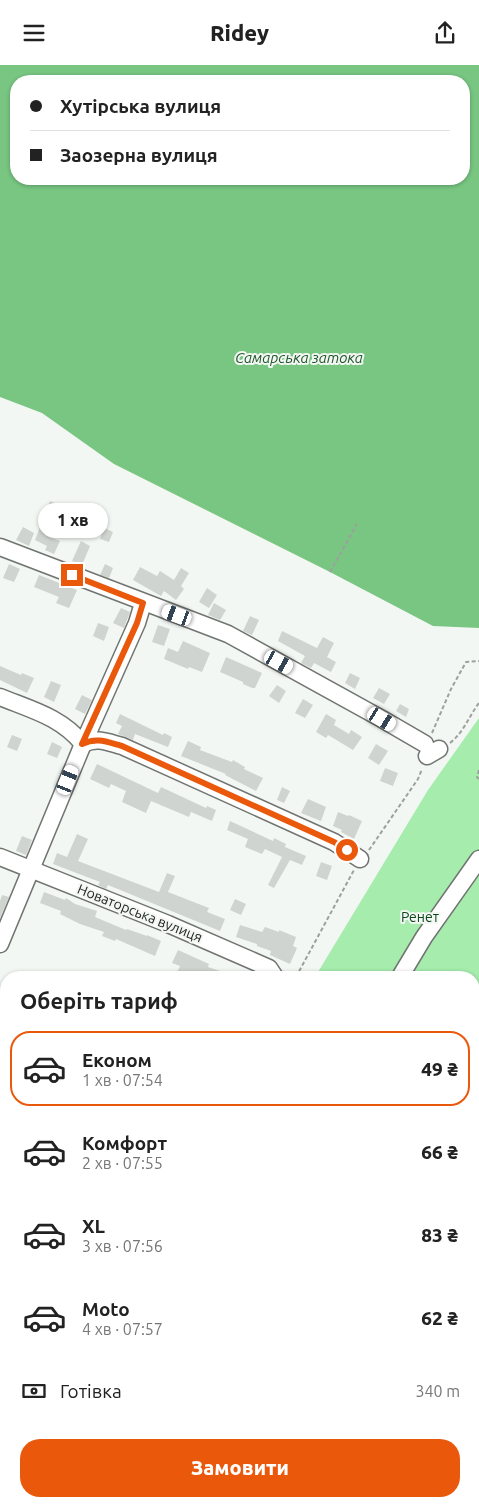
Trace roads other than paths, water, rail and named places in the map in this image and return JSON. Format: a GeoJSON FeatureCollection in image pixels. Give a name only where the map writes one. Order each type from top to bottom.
{"type":"FeatureCollection","features":[{"type":"Feature","properties":{"kind":"street"},"geometry":{"type":"LineString","coordinates":[[0,547],[228,634],[382,719],[430,750]]}},
{"type":"Feature","properties":{"kind":"street"},"geometry":{"type":"LineString","coordinates":[[0,945],[82,744],[137,623],[143,603]]}},
{"type":"Feature","properties":{"kind":"street"},"geometry":{"type":"LineString","coordinates":[[0,697],[54,718],[66,726],[82,744]]}},
{"type":"Feature","properties":{"kind":"street"},"geometry":{"type":"LineString","coordinates":[[82,744],[100,739],[122,746],[334,842],[360,859]]}},
{"type":"Feature","properties":{"kind":"street","name":"Новаторська вулиця"},"geometry":{"type":"LineString","coordinates":[[0,857],[168,924],[269,968],[271,971]]}},
{"type":"Feature","properties":{"kind":"street"},"geometry":{"type":"LineString","coordinates":[[404,971],[424,937],[479,859]]}},
{"type":"Feature","properties":{"kind":"water","name":"Самарська затока"},"geometry":{"type":"Polygon","coordinates":[[[0,65],[479,65],[479,628],[433,626],[330,572],[114,464],[42,413],[0,397],[0,65]]]}},
{"type":"Feature","properties":{"kind":"park label","name":"Ренет"},"geometry":{"type":"Point","coordinates":[420,917]}}]}
